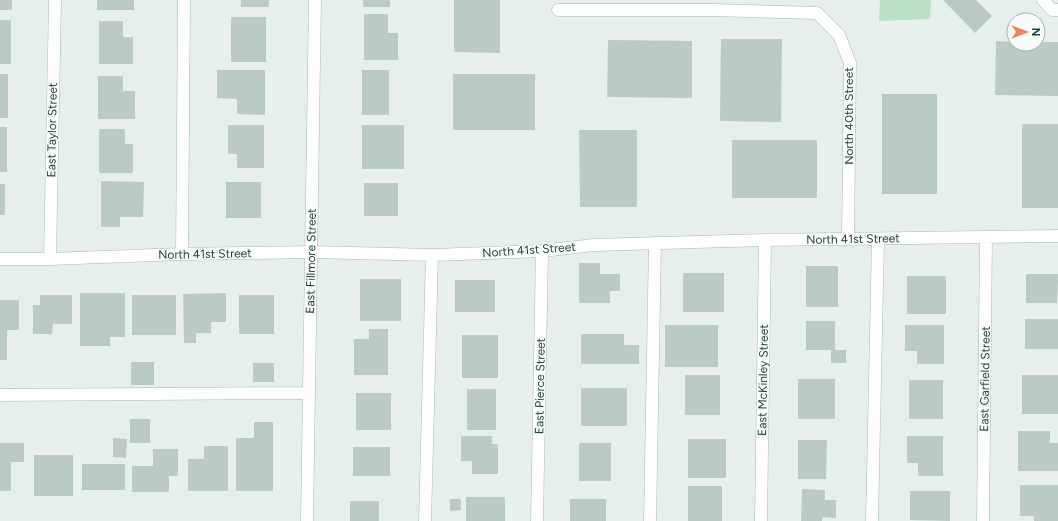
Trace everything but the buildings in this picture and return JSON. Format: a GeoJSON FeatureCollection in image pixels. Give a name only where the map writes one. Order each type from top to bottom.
{"type":"FeatureCollection","features":[{"type":"Feature","properties":{"kind":"street","name":"East Taylor Street"},"geometry":{"type":"LineString","coordinates":[[50,259],[55,0]]}},
{"type":"Feature","properties":{"kind":"street"},"geometry":{"type":"LineString","coordinates":[[182,254],[184,0]]}},
{"type":"Feature","properties":{"kind":"street","name":"East Fillmore Street"},"geometry":{"type":"LineString","coordinates":[[307,521],[315,0]]}},
{"type":"Feature","properties":{"kind":"street"},"geometry":{"type":"LineString","coordinates":[[1043,0],[1052,10],[1058,10]]}},
{"type":"Feature","properties":{"kind":"street","name":"North 40th Street"},"geometry":{"type":"LineString","coordinates":[[558,10],[713,5],[817,13],[839,35],[850,63],[848,239]]}},
{"type":"Feature","properties":{"kind":"street","name":"North 41st Street"},"geometry":{"type":"LineString","coordinates":[[0,259],[312,252],[432,255],[542,251],[594,245],[655,243],[1058,236]]}},
{"type":"Feature","properties":{"kind":"street","name":"East Garfield Street"},"geometry":{"type":"LineString","coordinates":[[983,521],[986,237]]}},
{"type":"Feature","properties":{"kind":"street"},"geometry":{"type":"LineString","coordinates":[[872,521],[878,239]]}},
{"type":"Feature","properties":{"kind":"street","name":"East McKinley Street"},"geometry":{"type":"LineString","coordinates":[[761,521],[765,240]]}},
{"type":"Feature","properties":{"kind":"street"},"geometry":{"type":"LineString","coordinates":[[650,521],[655,243]]}},
{"type":"Feature","properties":{"kind":"street","name":"East Pierce Street"},"geometry":{"type":"LineString","coordinates":[[537,521],[542,251]]}},
{"type":"Feature","properties":{"kind":"street"},"geometry":{"type":"LineString","coordinates":[[424,521],[432,255]]}},
{"type":"Feature","properties":{"kind":"street"},"geometry":{"type":"LineString","coordinates":[[0,395],[309,393]]}},
{"type":"Feature","properties":{"kind":"green space"},"geometry":{"type":"Polygon","coordinates":[[[880,0],[931,0],[930,19],[879,21],[880,0]]]}}]}
